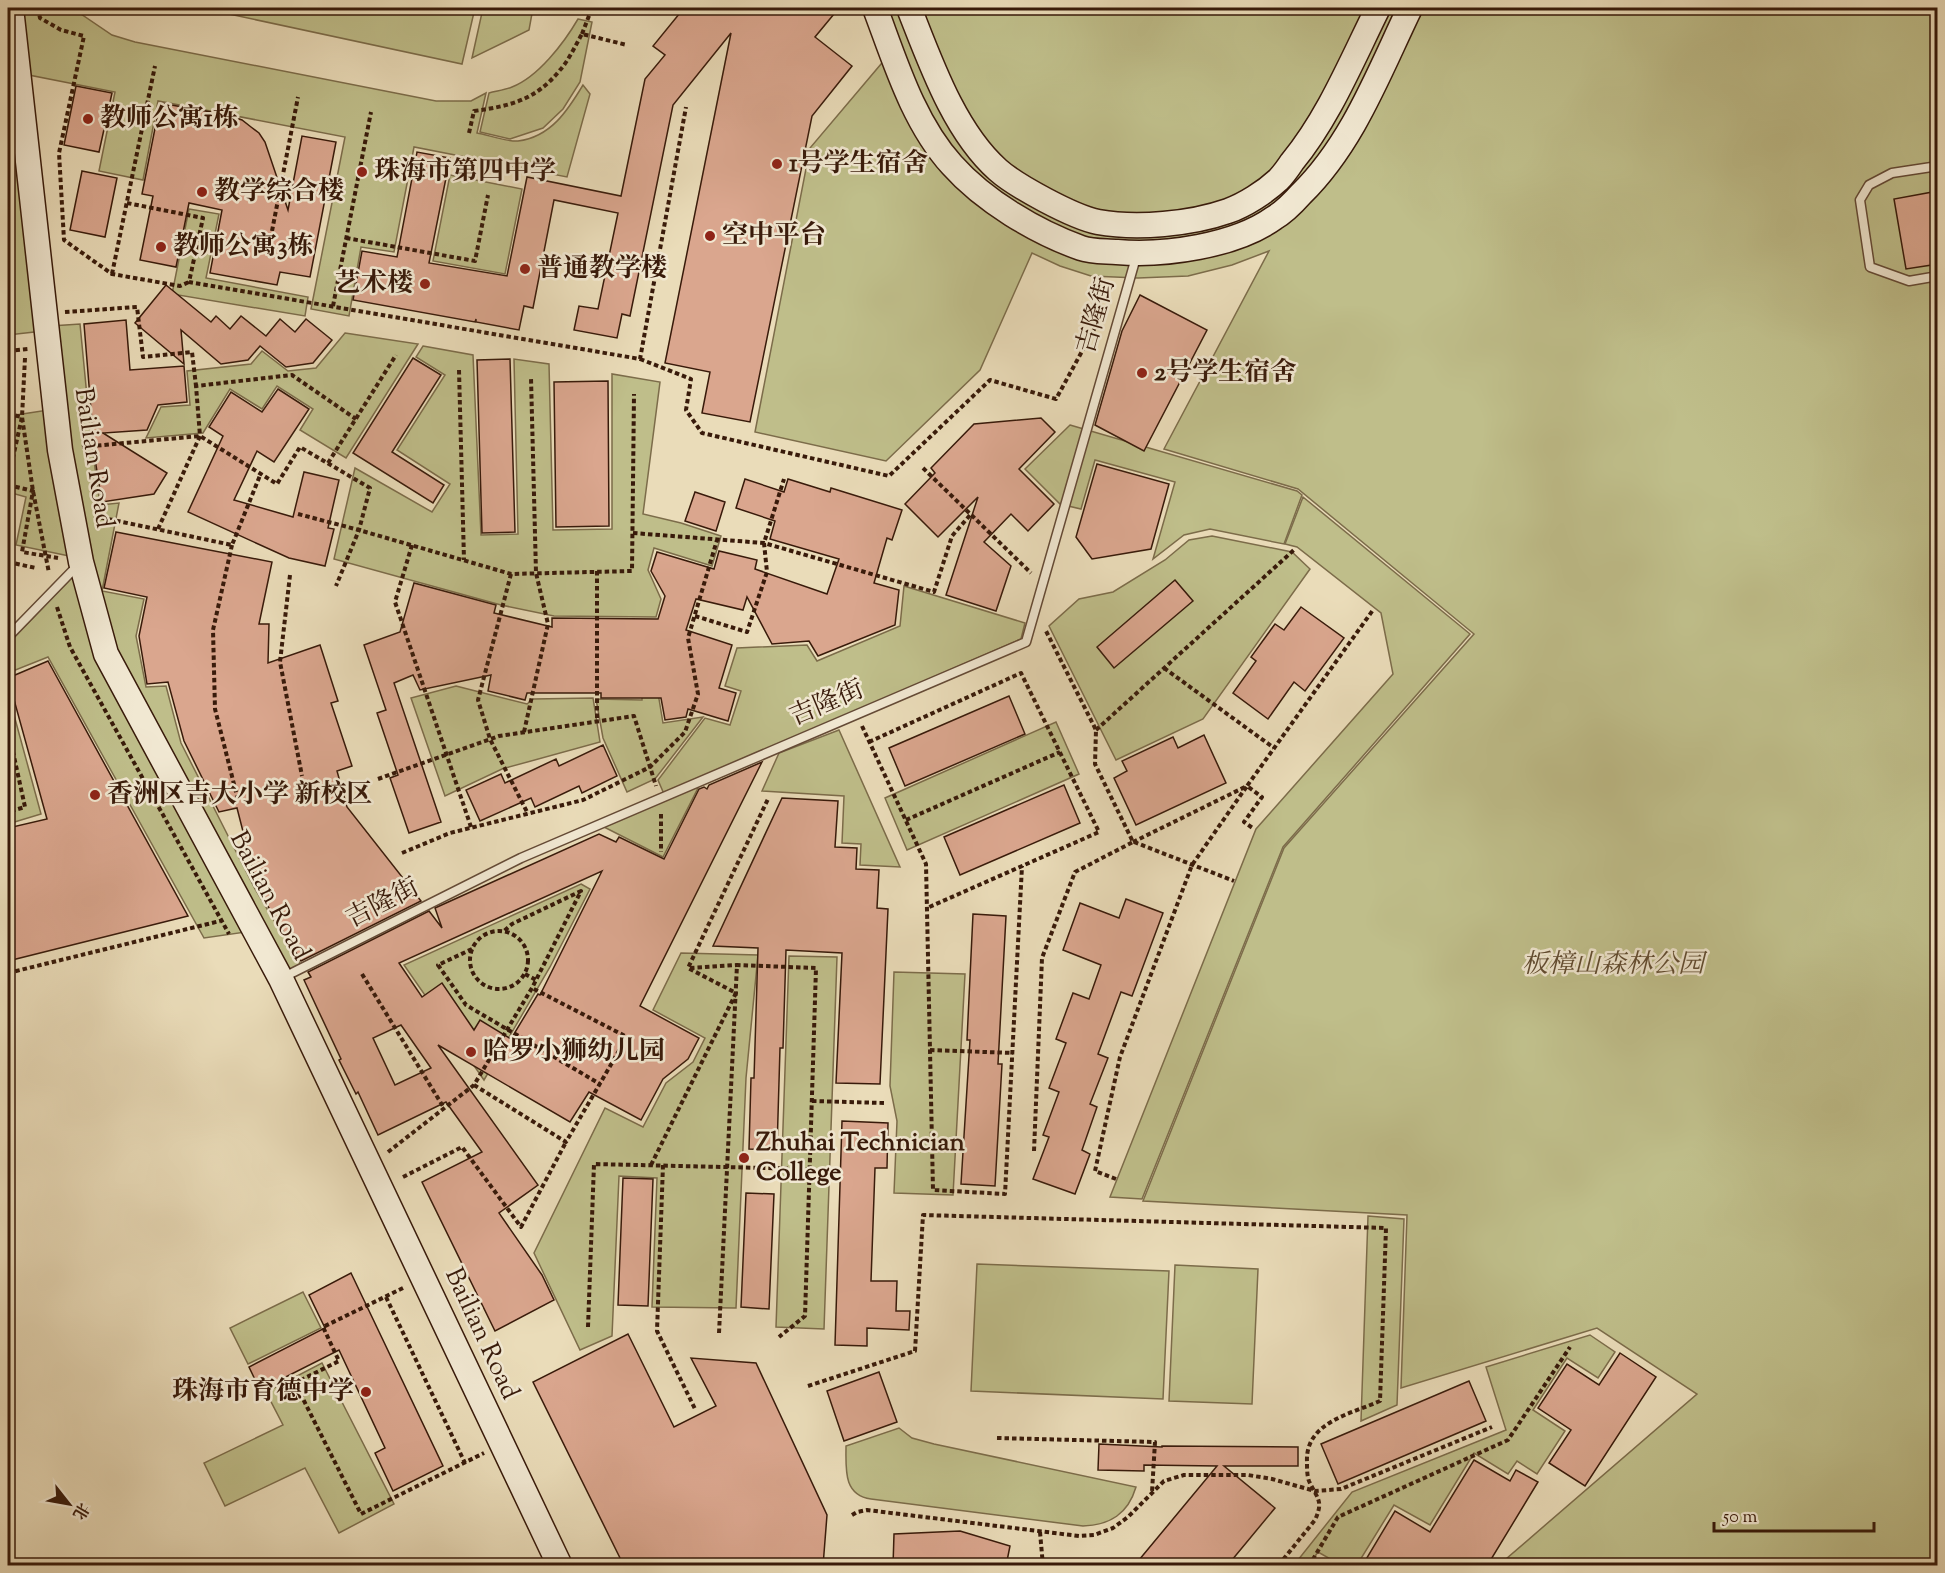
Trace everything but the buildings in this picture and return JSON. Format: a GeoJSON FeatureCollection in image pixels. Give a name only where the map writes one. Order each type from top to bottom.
{"type":"FeatureCollection","features":[{"type":"Feature","properties":{"kind":"main road","name":"Bailian Road"},"geometry":{"type":"LineString","coordinates":[[11,8],[60,450],[81,562],[106,654],[281,979],[560,1566]]}},
{"type":"Feature","properties":{"kind":"main road"},"geometry":{"type":"LineString","coordinates":[[875,8],[909,96],[929,133],[952,165],[986,196],[1034,227],[1083,249],[1137,254],[1186,250],[1232,239],[1273,219],[1300,196],[1326,168],[1352,128],[1410,8]]}},
{"type":"Feature","properties":{"kind":"main road"},"geometry":{"type":"LineString","coordinates":[[909,8],[951,107],[975,143],[998,170],[1057,206],[1096,222],[1167,224],[1230,211],[1255,197],[1279,179],[1302,151],[1324,115],[1378,8]]}},
{"type":"Feature","properties":{"kind":"lane"},"geometry":{"type":"LineString","coordinates":[[1938,166],[1893,173],[1869,185],[1860,200],[1870,267],[1909,281],[1938,276]]}},
{"type":"Feature","properties":{"kind":"lane","name":"吉隆街"},"geometry":{"type":"LineString","coordinates":[[281,979],[522,858],[1026,642],[1137,254]]}},
{"type":"Feature","properties":{"kind":"lane"},"geometry":{"type":"LineString","coordinates":[[8,637],[81,562]]}},
{"type":"Feature","properties":{"kind":"path"},"geometry":{"type":"LineString","coordinates":[[38,8],[40,18],[61,30],[84,36],[59,153],[64,240],[112,274],[180,286],[189,282],[640,359],[691,379],[686,410],[702,433],[889,476],[990,380],[1056,399],[1109,302]]}},
{"type":"Feature","properties":{"kind":"path"},"geometry":{"type":"LineString","coordinates":[[469,133],[474,111],[503,106],[534,95],[560,70],[582,34],[592,8]]}},
{"type":"Feature","properties":{"kind":"path"},"geometry":{"type":"LineString","coordinates":[[582,34],[627,45]]}},
{"type":"Feature","properties":{"kind":"path"},"geometry":{"type":"LineString","coordinates":[[112,274],[155,66]]}},
{"type":"Feature","properties":{"kind":"path"},"geometry":{"type":"LineString","coordinates":[[272,231],[298,97]]}},
{"type":"Feature","properties":{"kind":"path"},"geometry":{"type":"LineString","coordinates":[[640,359],[686,107]]}},
{"type":"Feature","properties":{"kind":"path"},"geometry":{"type":"LineString","coordinates":[[333,306],[371,112]]}},
{"type":"Feature","properties":{"kind":"path"},"geometry":{"type":"LineString","coordinates":[[346,238],[475,261],[488,195]]}},
{"type":"Feature","properties":{"kind":"path"},"geometry":{"type":"LineString","coordinates":[[127,203],[203,218],[189,282]]}},
{"type":"Feature","properties":{"kind":"path"},"geometry":{"type":"LineString","coordinates":[[45,314],[137,308],[143,357],[192,352],[200,436],[158,529]]}},
{"type":"Feature","properties":{"kind":"path"},"geometry":{"type":"LineString","coordinates":[[328,463],[396,355]]}},
{"type":"Feature","properties":{"kind":"path"},"geometry":{"type":"LineString","coordinates":[[459,370],[464,560]]}},
{"type":"Feature","properties":{"kind":"path"},"geometry":{"type":"LineString","coordinates":[[196,386],[292,375],[356,419]]}},
{"type":"Feature","properties":{"kind":"path"},"geometry":{"type":"LineString","coordinates":[[524,732],[548,624],[536,573],[531,378]]}},
{"type":"Feature","properties":{"kind":"path"},"geometry":{"type":"LineString","coordinates":[[298,514],[511,574],[632,571],[634,394]]}},
{"type":"Feature","properties":{"kind":"path"},"geometry":{"type":"LineString","coordinates":[[8,414],[22,417],[8,480]]}},
{"type":"Feature","properties":{"kind":"path"},"geometry":{"type":"LineString","coordinates":[[60,450],[200,436],[277,484],[300,447],[370,488],[359,530],[336,586]]}},
{"type":"Feature","properties":{"kind":"path"},"geometry":{"type":"LineString","coordinates":[[923,468],[1042,584]]}},
{"type":"Feature","properties":{"kind":"path"},"geometry":{"type":"LineString","coordinates":[[238,800],[215,710],[213,630],[232,545],[261,473]]}},
{"type":"Feature","properties":{"kind":"path"},"geometry":{"type":"LineString","coordinates":[[695,616],[747,632],[767,572],[764,543],[784,479]]}},
{"type":"Feature","properties":{"kind":"path"},"geometry":{"type":"LineString","coordinates":[[8,485],[33,491],[22,552],[81,562]]}},
{"type":"Feature","properties":{"kind":"path"},"geometry":{"type":"LineString","coordinates":[[72,511],[232,545]]}},
{"type":"Feature","properties":{"kind":"path"},"geometry":{"type":"LineString","coordinates":[[633,533],[764,543],[934,592],[952,536],[971,514]]}},
{"type":"Feature","properties":{"kind":"path"},"geometry":{"type":"LineString","coordinates":[[402,853],[450,833],[583,800],[650,767],[685,732],[698,694],[688,638],[717,540]]}},
{"type":"Feature","properties":{"kind":"path"},"geometry":{"type":"LineString","coordinates":[[412,545],[395,602],[471,827]]}},
{"type":"Feature","properties":{"kind":"path"},"geometry":{"type":"LineString","coordinates":[[1096,730],[1295,549]]}},
{"type":"Feature","properties":{"kind":"path"},"geometry":{"type":"LineString","coordinates":[[8,562],[36,568]]}},
{"type":"Feature","properties":{"kind":"path"},"geometry":{"type":"LineString","coordinates":[[597,572],[597,721]]}},
{"type":"Feature","properties":{"kind":"path"},"geometry":{"type":"LineString","coordinates":[[511,574],[478,700],[490,739],[528,814]]}},
{"type":"Feature","properties":{"kind":"path"},"geometry":{"type":"LineString","coordinates":[[290,575],[280,662],[302,776]]}},
{"type":"Feature","properties":{"kind":"path"},"geometry":{"type":"LineString","coordinates":[[1116,1179],[1095,1171],[1120,1057],[1192,865],[1373,610]]}},
{"type":"Feature","properties":{"kind":"path"},"geometry":{"type":"LineString","coordinates":[[1044,626],[1096,730],[1095,764],[1133,842],[1234,881]]}},
{"type":"Feature","properties":{"kind":"path"},"geometry":{"type":"LineString","coordinates":[[1164,668],[1274,748]]}},
{"type":"Feature","properties":{"kind":"path"},"geometry":{"type":"LineString","coordinates":[[869,742],[1022,673],[1099,832],[927,908]]}},
{"type":"Feature","properties":{"kind":"path"},"geometry":{"type":"LineString","coordinates":[[856,715],[927,864],[933,1190],[1005,1194],[1022,866]]}},
{"type":"Feature","properties":{"kind":"path"},"geometry":{"type":"LineString","coordinates":[[378,779],[490,739],[634,716],[660,799],[662,852]]}},
{"type":"Feature","properties":{"kind":"path"},"geometry":{"type":"LineString","coordinates":[[8,729],[25,807],[8,812]]}},
{"type":"Feature","properties":{"kind":"path"},"geometry":{"type":"LineString","coordinates":[[906,820],[1060,752]]}},
{"type":"Feature","properties":{"kind":"path"},"geometry":{"type":"LineString","coordinates":[[1034,1151],[1042,958],[1075,872],[1247,786]]}},
{"type":"Feature","properties":{"kind":"path"},"geometry":{"type":"LineString","coordinates":[[1247,786],[1262,797],[1244,822],[1254,829]]}},
{"type":"Feature","properties":{"kind":"path"},"geometry":{"type":"LineString","coordinates":[[688,968],[768,799]]}},
{"type":"Feature","properties":{"kind":"path"},"geometry":{"type":"LineString","coordinates":[[370,1166],[474,1085],[532,988],[581,891],[512,924],[504,931]]}},
{"type":"Feature","properties":{"kind":"path"},"geometry":{"type":"LineString","coordinates":[[8,973],[220,921]]}},
{"type":"Feature","properties":{"kind":"path"},"geometry":{"type":"LineString","coordinates":[[472,949],[471,968],[482,984],[490,988],[499,990],[517,984],[528,968],[529,958],[521,940],[504,931],[484,935],[472,949],[438,965],[466,1005],[600,1084]]}},
{"type":"Feature","properties":{"kind":"path"},"geometry":{"type":"LineString","coordinates":[[688,968],[737,965],[816,968],[805,1316],[779,1336]]}},
{"type":"Feature","properties":{"kind":"path"},"geometry":{"type":"LineString","coordinates":[[719,1334],[737,965]]}},
{"type":"Feature","properties":{"kind":"path"},"geometry":{"type":"LineString","coordinates":[[688,968],[736,993]]}},
{"type":"Feature","properties":{"kind":"path"},"geometry":{"type":"LineString","coordinates":[[362,974],[444,1108]]}},
{"type":"Feature","properties":{"kind":"path"},"geometry":{"type":"LineString","coordinates":[[525,974],[536,980]]}},
{"type":"Feature","properties":{"kind":"path"},"geometry":{"type":"LineString","coordinates":[[403,1177],[462,1147],[520,1227],[627,1037],[532,988]]}},
{"type":"Feature","properties":{"kind":"path"},"geometry":{"type":"LineString","coordinates":[[651,1165],[736,993]]}},
{"type":"Feature","properties":{"kind":"path"},"geometry":{"type":"LineString","coordinates":[[930,1050],[1013,1053]]}},
{"type":"Feature","properties":{"kind":"path"},"geometry":{"type":"LineString","coordinates":[[474,1085],[566,1142]]}},
{"type":"Feature","properties":{"kind":"path"},"geometry":{"type":"LineString","coordinates":[[812,1101],[885,1103]]}},
{"type":"Feature","properties":{"kind":"path"},"geometry":{"type":"LineString","coordinates":[[588,1327],[594,1164],[809,1169]]}},
{"type":"Feature","properties":{"kind":"path"},"geometry":{"type":"LineString","coordinates":[[663,1165],[657,1331],[695,1409]]}},
{"type":"Feature","properties":{"kind":"path"},"geometry":{"type":"LineString","coordinates":[[808,1386],[915,1351],[923,1215],[1386,1228],[1380,1401],[1323,1426],[1314,1434],[1309,1444],[1307,1457],[1308,1480],[1320,1504],[1315,1520],[1278,1566]]}},
{"type":"Feature","properties":{"kind":"path"},"geometry":{"type":"LineString","coordinates":[[423,1278],[323,1328],[339,1361],[296,1383],[361,1514],[502,1444]]}},
{"type":"Feature","properties":{"kind":"path"},"geometry":{"type":"LineString","coordinates":[[386,1297],[465,1463]]}},
{"type":"Feature","properties":{"kind":"path"},"geometry":{"type":"LineString","coordinates":[[1309,1566],[1338,1517],[1508,1440],[1570,1347]]}},
{"type":"Feature","properties":{"kind":"path"},"geometry":{"type":"LineString","coordinates":[[852,1515],[867,1510],[1040,1532],[1078,1536],[1094,1535],[1113,1528],[1128,1517],[1164,1481],[1184,1475],[1248,1475],[1315,1491],[1341,1489],[1492,1426]]}},
{"type":"Feature","properties":{"kind":"path"},"geometry":{"type":"LineString","coordinates":[[997,1438],[1155,1442],[1152,1492]]}},
{"type":"Feature","properties":{"kind":"path"},"geometry":{"type":"LineString","coordinates":[[1040,1532],[1043,1566]]}},
{"type":"Feature","properties":{"kind":"green space"},"geometry":{"type":"Polygon","coordinates":[[[18,8],[72,8],[112,35],[135,42],[436,101],[471,101],[486,93],[477,133],[509,140],[518,141],[530,138],[549,128],[565,113],[583,85],[590,94],[567,177],[414,147],[394,252],[361,247],[349,316],[311,309],[345,137],[158,101],[143,180],[99,171],[115,92],[29,75],[18,8]]]}},
{"type":"Feature","properties":{"kind":"green space"},"geometry":{"type":"Polygon","coordinates":[[[201,8],[475,8],[462,64],[201,8]]]}},
{"type":"Feature","properties":{"kind":"green space"},"geometry":{"type":"Polygon","coordinates":[[[483,8],[533,8],[529,30],[472,58],[483,8]]]}},
{"type":"Feature","properties":{"kind":"green space","name":"板樟山森林公园"},"geometry":{"type":"Polygon","coordinates":[[[875,8],[1937,8],[1937,1565],[1499,1565],[1697,1394],[1597,1328],[1401,1388],[1407,1215],[1143,1201],[1284,848],[1474,634],[1298,489],[1164,449],[1269,251],[1232,265],[1188,276],[1138,278],[1091,276],[1060,266],[1032,253],[980,370],[886,461],[755,432],[810,148],[892,51],[875,8]]]}},
{"type":"Feature","properties":{"kind":"green space"},"geometry":{"type":"Polygon","coordinates":[[[578,19],[592,22],[580,82],[563,109],[543,128],[510,139],[480,132],[489,93],[512,87],[531,76],[558,48],[578,19]]]}},
{"type":"Feature","properties":{"kind":"green space"},"geometry":{"type":"Polygon","coordinates":[[[8,31],[43,331],[8,335],[8,31]]]}},
{"type":"Feature","properties":{"kind":"green space"},"geometry":{"type":"Polygon","coordinates":[[[450,175],[522,189],[505,274],[433,261],[450,175]]]}},
{"type":"Feature","properties":{"kind":"green space"},"geometry":{"type":"Polygon","coordinates":[[[189,209],[219,214],[206,278],[308,297],[305,316],[172,294],[189,209]]]}},
{"type":"Feature","properties":{"kind":"green space"},"geometry":{"type":"Polygon","coordinates":[[[80,324],[100,505],[119,503],[102,591],[144,599],[136,636],[146,687],[166,686],[181,743],[255,889],[301,965],[281,975],[109,652],[84,562],[51,326],[80,324]]]}},
{"type":"Feature","properties":{"kind":"green space"},"geometry":{"type":"Polygon","coordinates":[[[345,333],[418,344],[346,458],[300,430],[313,409],[277,386],[262,409],[230,389],[203,433],[146,438],[161,407],[190,405],[187,371],[251,364],[262,351],[288,371],[316,368],[345,333]]]}},
{"type":"Feature","properties":{"kind":"green space"},"geometry":{"type":"Polygon","coordinates":[[[423,346],[473,355],[481,535],[518,534],[514,359],[549,364],[553,530],[612,529],[612,374],[660,382],[643,514],[721,536],[712,566],[654,548],[648,570],[661,599],[656,617],[554,616],[501,605],[334,559],[355,468],[432,512],[450,484],[397,450],[445,375],[416,357],[423,346]]]}},
{"type":"Feature","properties":{"kind":"green space"},"geometry":{"type":"Polygon","coordinates":[[[48,410],[74,557],[16,545],[26,497],[8,492],[8,453],[16,415],[48,410]]]}},
{"type":"Feature","properties":{"kind":"green space"},"geometry":{"type":"Polygon","coordinates":[[[1070,425],[1297,491],[1302,495],[1284,544],[1210,529],[1184,535],[1153,559],[1175,482],[1095,460],[1081,509],[1060,504],[1025,469],[1070,425]]]}},
{"type":"Feature","properties":{"kind":"green space"},"geometry":{"type":"Polygon","coordinates":[[[1303,497],[1470,634],[1283,847],[1142,1199],[1110,1197],[1256,829],[1393,674],[1381,613],[1297,547],[1285,544],[1303,497]]]}},
{"type":"Feature","properties":{"kind":"green space"},"geometry":{"type":"Polygon","coordinates":[[[1212,536],[1292,552],[1310,569],[1203,719],[1116,760],[1049,626],[1079,599],[1113,592],[1165,560],[1189,540],[1212,536]]]}},
{"type":"Feature","properties":{"kind":"green space"},"geometry":{"type":"Polygon","coordinates":[[[77,572],[246,932],[204,938],[48,657],[8,673],[8,644],[77,572]]]}},
{"type":"Feature","properties":{"kind":"green space"},"geometry":{"type":"Polygon","coordinates":[[[904,586],[1025,623],[1021,639],[664,794],[658,780],[705,718],[730,725],[741,691],[725,686],[737,648],[807,645],[817,661],[900,626],[904,586]]]}},
{"type":"Feature","properties":{"kind":"green space"},"geometry":{"type":"Polygon","coordinates":[[[643,663],[653,663],[663,723],[703,717],[655,779],[627,792],[603,738],[596,699],[642,700],[643,663]]]}},
{"type":"Feature","properties":{"kind":"green space"},"geometry":{"type":"Polygon","coordinates":[[[456,686],[527,704],[533,699],[593,698],[600,742],[502,769],[445,796],[411,698],[456,686]]]}},
{"type":"Feature","properties":{"kind":"green space"},"geometry":{"type":"Polygon","coordinates":[[[8,693],[41,814],[8,824],[8,693]]]}},
{"type":"Feature","properties":{"kind":"green space"},"geometry":{"type":"Polygon","coordinates":[[[1056,722],[1079,774],[907,850],[885,798],[1056,722]]]}},
{"type":"Feature","properties":{"kind":"green space"},"geometry":{"type":"Polygon","coordinates":[[[839,730],[900,867],[860,865],[861,844],[842,843],[844,796],[762,791],[779,753],[839,730]]]}},
{"type":"Feature","properties":{"kind":"green space"},"geometry":{"type":"Polygon","coordinates":[[[699,786],[663,857],[604,827],[699,786]]]}},
{"type":"Feature","properties":{"kind":"green space"},"geometry":{"type":"Polygon","coordinates":[[[581,884],[590,889],[550,967],[484,1080],[404,965],[581,884]]]}},
{"type":"Feature","properties":{"kind":"green space"},"geometry":{"type":"Polygon","coordinates":[[[681,953],[758,955],[746,1078],[736,1308],[652,1307],[657,1178],[619,1176],[612,1336],[580,1350],[534,1253],[605,1108],[643,1127],[666,1083],[693,1062],[705,1038],[653,1010],[681,953]]]}},
{"type":"Feature","properties":{"kind":"green space"},"geometry":{"type":"Polygon","coordinates":[[[789,956],[837,957],[824,1329],[776,1327],[789,956]]]}},
{"type":"Feature","properties":{"kind":"green space"},"geometry":{"type":"Polygon","coordinates":[[[894,972],[965,974],[953,1195],[894,1193],[897,1121],[890,1086],[894,972]]]}},
{"type":"Feature","properties":{"kind":"green space"},"geometry":{"type":"Polygon","coordinates":[[[1368,1216],[1404,1219],[1397,1405],[1361,1421],[1368,1216]]]}},
{"type":"Feature","properties":{"kind":"green space"},"geometry":{"type":"Polygon","coordinates":[[[977,1264],[1169,1271],[1163,1399],[971,1391],[977,1264]]]}},
{"type":"Feature","properties":{"kind":"green space"},"geometry":{"type":"Polygon","coordinates":[[[1175,1265],[1258,1269],[1252,1404],[1169,1401],[1175,1265]]]}},
{"type":"Feature","properties":{"kind":"green space"},"geometry":{"type":"Polygon","coordinates":[[[303,1292],[321,1328],[248,1364],[230,1328],[303,1292]]]}},
{"type":"Feature","properties":{"kind":"green space"},"geometry":{"type":"Polygon","coordinates":[[[1590,1335],[1615,1352],[1598,1378],[1567,1358],[1533,1410],[1565,1431],[1537,1474],[1517,1461],[1508,1474],[1474,1453],[1430,1525],[1394,1505],[1357,1565],[1341,1565],[1318,1552],[1309,1565],[1294,1565],[1352,1492],[1506,1430],[1486,1367],[1590,1335]]]}},
{"type":"Feature","properties":{"kind":"green space"},"geometry":{"type":"Polygon","coordinates":[[[322,1363],[394,1504],[339,1533],[305,1468],[225,1506],[204,1463],[283,1425],[266,1392],[322,1363]]]}},
{"type":"Feature","properties":{"kind":"green space"},"geometry":{"type":"Polygon","coordinates":[[[899,1428],[912,1438],[934,1444],[1136,1487],[1128,1504],[1117,1516],[1102,1523],[1083,1526],[862,1497],[855,1492],[848,1480],[846,1446],[899,1428]]]}},
{"type":"Feature","properties":{"kind":"place","name":"教师公寓1栋"},"geometry":{"type":"Point","coordinates":[88,119]}},
{"type":"Feature","properties":{"kind":"place","name":"1号学生宿舍"},"geometry":{"type":"Point","coordinates":[777,164]}},
{"type":"Feature","properties":{"kind":"place","name":"珠海市第四中学"},"geometry":{"type":"Point","coordinates":[362,172]}},
{"type":"Feature","properties":{"kind":"place","name":"教学综合楼"},"geometry":{"type":"Point","coordinates":[202,192]}},
{"type":"Feature","properties":{"kind":"place","name":"空中平台"},"geometry":{"type":"Point","coordinates":[710,236]}},
{"type":"Feature","properties":{"kind":"place","name":"教师公寓3栋"},"geometry":{"type":"Point","coordinates":[161,247]}},
{"type":"Feature","properties":{"kind":"place","name":"普通教学楼"},"geometry":{"type":"Point","coordinates":[525,269]}},
{"type":"Feature","properties":{"kind":"place","name":"艺术楼"},"geometry":{"type":"Point","coordinates":[425,284]}},
{"type":"Feature","properties":{"kind":"place","name":"2号学生宿舍"},"geometry":{"type":"Point","coordinates":[1142,373]}},
{"type":"Feature","properties":{"kind":"place","name":"香洲区吉大小学 新校区"},"geometry":{"type":"Point","coordinates":[95,795]}},
{"type":"Feature","properties":{"kind":"place","name":"哈罗小狮幼儿园"},"geometry":{"type":"Point","coordinates":[471,1052]}},
{"type":"Feature","properties":{"kind":"place","name":"Zhuhai Technician College"},"geometry":{"type":"Point","coordinates":[744,1158]}},
{"type":"Feature","properties":{"kind":"place","name":"珠海市育德中学"},"geometry":{"type":"Point","coordinates":[366,1392]}}]}
